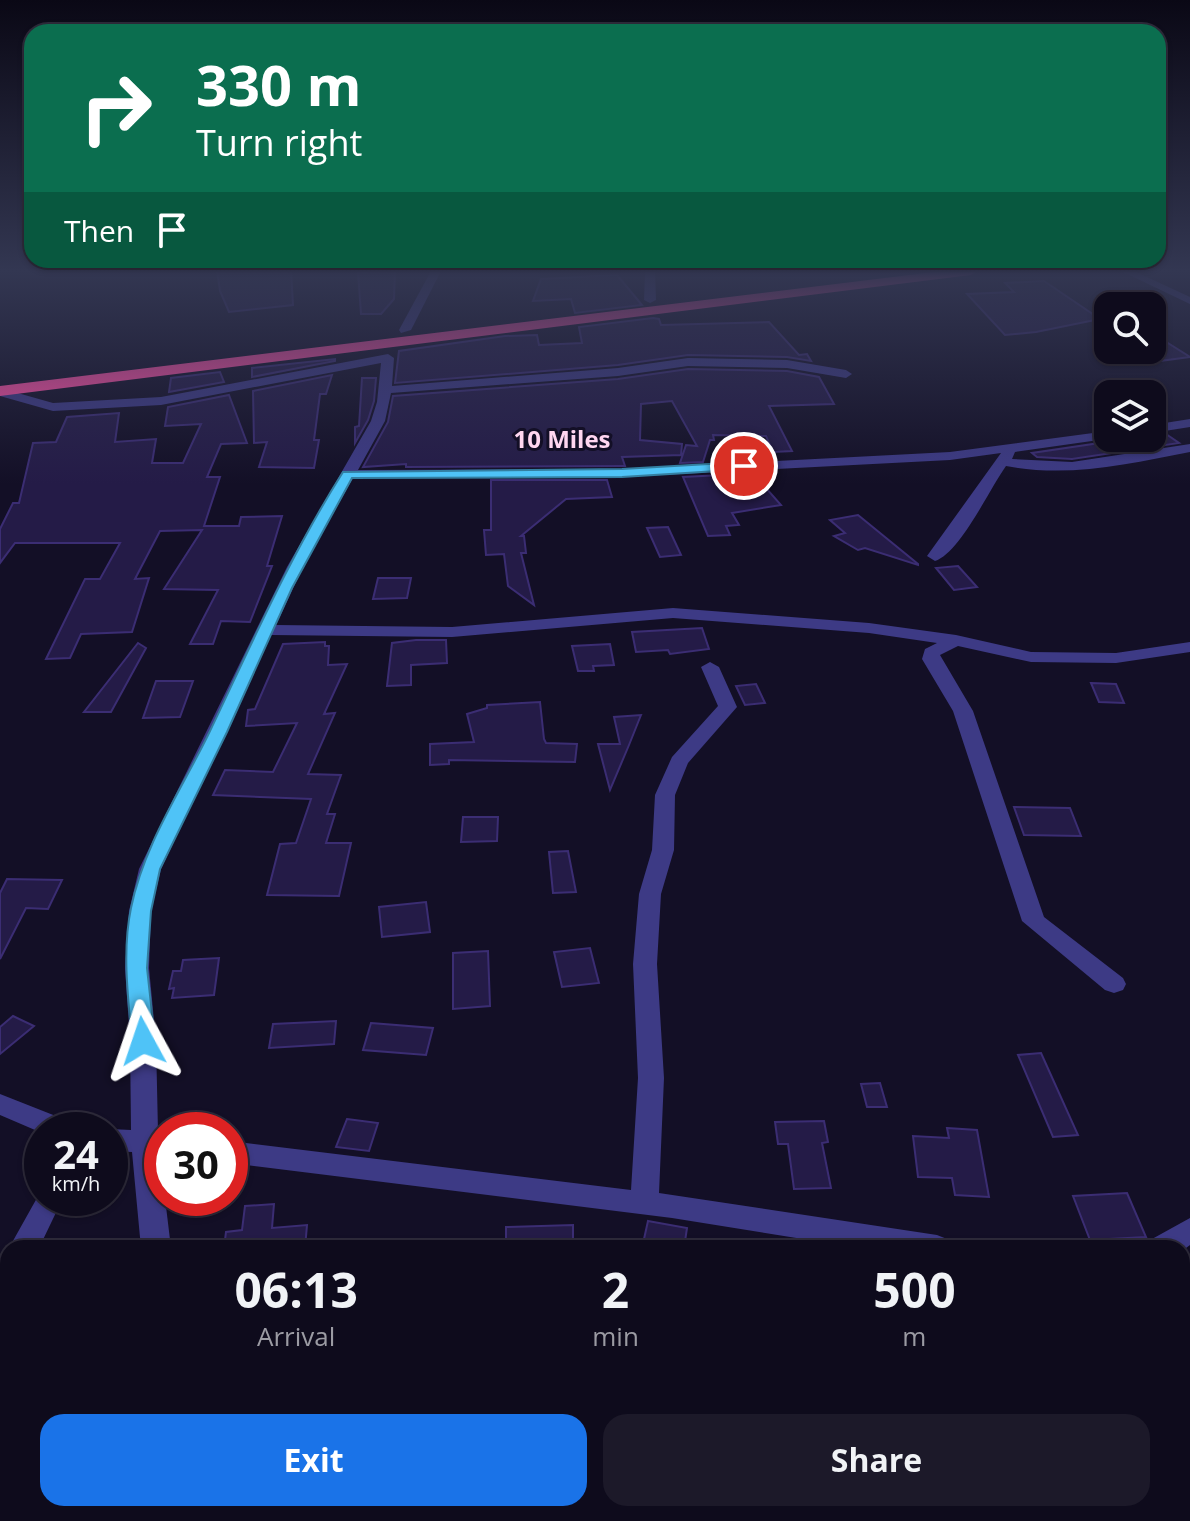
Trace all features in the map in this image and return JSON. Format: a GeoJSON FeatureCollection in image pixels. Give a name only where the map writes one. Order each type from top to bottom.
{"type":"FeatureCollection","features":[{"type":"Feature","properties":{"kind":"highway"},"geometry":{"type":"LineString","coordinates":[[0,380],[308,342]]}},
{"type":"Feature","properties":{"kind":"highway"},"geometry":{"type":"LineString","coordinates":[[0,391],[397,342]]}},
{"type":"Feature","properties":{"kind":"street"},"geometry":{"type":"LineString","coordinates":[[0,391],[53,407],[161,401],[388,358],[378,421],[295,567],[150,869],[140,911],[137,968],[151,1112]]}},
{"type":"Feature","properties":{"kind":"street"},"geometry":{"type":"LineString","coordinates":[[385,390],[626,372],[688,362],[787,364],[846,374]]}},
{"type":"Feature","properties":{"kind":"street"},"geometry":{"type":"LineString","coordinates":[[1166,427],[1190,423]]}},
{"type":"Feature","properties":{"kind":"street"},"geometry":{"type":"LineString","coordinates":[[348,474],[622,473],[1007,455],[1094,438]]}},
{"type":"Feature","properties":{"kind":"street"},"geometry":{"type":"LineString","coordinates":[[1007,455],[1024,467],[1107,462],[1190,448]]}},
{"type":"Feature","properties":{"kind":"street"},"geometry":{"type":"LineString","coordinates":[[935,556],[948,543],[989,477],[1007,455]]}},
{"type":"Feature","properties":{"kind":"street"},"geometry":{"type":"LineString","coordinates":[[265,630],[452,632],[673,613],[869,628],[956,640],[1031,657],[1131,657],[1190,647]]}},
{"type":"Feature","properties":{"kind":"street"},"geometry":{"type":"LineString","coordinates":[[956,640],[931,653],[931,659],[963,711],[1034,921],[1114,984]]}},
{"type":"Feature","properties":{"kind":"street"},"geometry":{"type":"LineString","coordinates":[[644,1203],[651,1078],[645,964],[650,894],[663,850],[665,795],[679,761],[728,707],[710,667]]}},
{"type":"Feature","properties":{"kind":"street"},"geometry":{"type":"LineString","coordinates":[[0,1104],[24,1114]]}},
{"type":"Feature","properties":{"kind":"street"},"geometry":{"type":"LineString","coordinates":[[248,1154],[644,1203],[860,1240]]}},
{"type":"Feature","properties":{"kind":"street"},"geometry":{"type":"LineString","coordinates":[[28,1240],[40,1216]]}},
{"type":"Feature","properties":{"kind":"street"},"geometry":{"type":"LineString","coordinates":[[155,1216],[156,1240]]}},
{"type":"Feature","properties":{"kind":"building"},"geometry":{"type":"Polygon","coordinates":[[[463,342],[787,342],[799,355],[807,354],[811,361],[787,357],[688,355],[618,365],[395,383],[399,351],[463,342]]]}},
{"type":"Feature","properties":{"kind":"building"},"geometry":{"type":"Polygon","coordinates":[[[1166,342],[1166,342],[1190,357],[1166,360],[1166,342]]]}},
{"type":"Feature","properties":{"kind":"building"},"geometry":{"type":"Polygon","coordinates":[[[335,361],[252,377],[252,368],[335,361]]]}},
{"type":"Feature","properties":{"kind":"building"},"geometry":{"type":"Polygon","coordinates":[[[688,369],[787,371],[819,377],[834,404],[769,406],[792,451],[773,452],[766,436],[713,435],[714,440],[710,440],[703,462],[680,463],[686,445],[697,446],[672,401],[641,404],[640,440],[682,444],[681,455],[622,457],[625,466],[406,467],[406,464],[363,467],[388,422],[393,396],[618,379],[688,369]]]}},
{"type":"Feature","properties":{"kind":"building"},"geometry":{"type":"Polygon","coordinates":[[[220,372],[224,382],[169,392],[171,378],[220,372]]]}},
{"type":"Feature","properties":{"kind":"building"},"geometry":{"type":"Polygon","coordinates":[[[332,375],[326,394],[320,394],[314,440],[319,440],[314,468],[259,467],[267,442],[254,443],[253,391],[332,375]]]}},
{"type":"Feature","properties":{"kind":"building"},"geometry":{"type":"Polygon","coordinates":[[[362,378],[376,378],[374,401],[355,443],[355,427],[359,426],[362,378]]]}},
{"type":"Feature","properties":{"kind":"building"},"geometry":{"type":"Polygon","coordinates":[[[229,395],[247,443],[221,444],[207,477],[220,477],[204,526],[239,526],[241,517],[282,516],[267,566],[272,566],[250,622],[221,621],[213,644],[190,644],[218,590],[164,589],[202,530],[160,531],[135,579],[149,578],[132,632],[81,634],[70,658],[46,659],[85,579],[100,579],[120,543],[15,543],[0,563],[0,529],[13,503],[19,503],[33,443],[56,442],[67,417],[119,413],[115,442],[156,439],[152,463],[183,463],[201,424],[165,426],[168,407],[229,395]]]}},
{"type":"Feature","properties":{"kind":"building"},"geometry":{"type":"Polygon","coordinates":[[[1166,434],[1179,443],[1166,445],[1166,434]]]}},
{"type":"Feature","properties":{"kind":"building"},"geometry":{"type":"Polygon","coordinates":[[[1094,444],[1094,452],[1119,452],[1072,459],[1037,457],[1032,453],[1094,444]]]}},
{"type":"Feature","properties":{"kind":"building"},"geometry":{"type":"Polygon","coordinates":[[[722,475],[730,492],[766,488],[781,505],[732,513],[739,525],[726,526],[730,535],[708,536],[683,477],[722,475]]]}},
{"type":"Feature","properties":{"kind":"building"},"geometry":{"type":"Polygon","coordinates":[[[491,480],[607,480],[612,497],[566,499],[521,536],[524,536],[526,553],[521,553],[534,605],[508,586],[504,554],[486,555],[484,530],[491,530],[491,480]]]}},
{"type":"Feature","properties":{"kind":"building"},"geometry":{"type":"Polygon","coordinates":[[[858,515],[918,565],[865,548],[858,550],[834,536],[845,533],[830,520],[858,515]]]}},
{"type":"Feature","properties":{"kind":"building"},"geometry":{"type":"Polygon","coordinates":[[[668,527],[681,555],[660,557],[647,528],[668,527]]]}},
{"type":"Feature","properties":{"kind":"building"},"geometry":{"type":"Polygon","coordinates":[[[958,566],[977,587],[954,590],[936,568],[958,566]]]}},
{"type":"Feature","properties":{"kind":"building"},"geometry":{"type":"Polygon","coordinates":[[[378,578],[411,578],[407,598],[373,599],[378,578]]]}},
{"type":"Feature","properties":{"kind":"building"},"geometry":{"type":"Polygon","coordinates":[[[702,628],[709,649],[670,654],[668,650],[636,652],[632,632],[702,628]]]}},
{"type":"Feature","properties":{"kind":"building"},"geometry":{"type":"Polygon","coordinates":[[[446,640],[447,663],[411,665],[411,685],[387,686],[392,643],[446,640]]]}},
{"type":"Feature","properties":{"kind":"building"},"geometry":{"type":"Polygon","coordinates":[[[325,642],[325,646],[329,646],[328,665],[347,664],[324,714],[335,713],[308,774],[341,775],[327,814],[335,814],[326,843],[351,843],[339,896],[267,895],[280,844],[296,843],[311,799],[213,795],[225,770],[273,772],[297,723],[246,726],[248,710],[255,709],[283,644],[325,642]]]}},
{"type":"Feature","properties":{"kind":"building"},"geometry":{"type":"Polygon","coordinates":[[[138,643],[146,648],[111,712],[84,712],[138,643]]]}},
{"type":"Feature","properties":{"kind":"building"},"geometry":{"type":"Polygon","coordinates":[[[610,644],[614,665],[593,666],[594,671],[578,671],[572,646],[610,644]]]}},
{"type":"Feature","properties":{"kind":"building"},"geometry":{"type":"Polygon","coordinates":[[[156,681],[193,681],[180,717],[143,718],[156,681]]]}},
{"type":"Feature","properties":{"kind":"building"},"geometry":{"type":"Polygon","coordinates":[[[1091,683],[1116,684],[1124,703],[1099,702],[1091,683]]]}},
{"type":"Feature","properties":{"kind":"building"},"geometry":{"type":"Polygon","coordinates":[[[756,684],[765,703],[745,705],[736,686],[756,684]]]}},
{"type":"Feature","properties":{"kind":"building"},"geometry":{"type":"Polygon","coordinates":[[[540,702],[546,743],[577,744],[575,762],[449,760],[449,764],[430,765],[430,744],[474,742],[467,714],[487,708],[487,705],[540,702]]]}},
{"type":"Feature","properties":{"kind":"building"},"geometry":{"type":"Polygon","coordinates":[[[641,715],[610,790],[598,744],[620,744],[614,717],[641,715]]]}},
{"type":"Feature","properties":{"kind":"building"},"geometry":{"type":"Polygon","coordinates":[[[1014,807],[1070,808],[1081,836],[1024,835],[1014,807]]]}},
{"type":"Feature","properties":{"kind":"building"},"geometry":{"type":"Polygon","coordinates":[[[463,817],[498,817],[497,841],[461,842],[463,817]]]}},
{"type":"Feature","properties":{"kind":"building"},"geometry":{"type":"Polygon","coordinates":[[[568,851],[576,892],[553,893],[549,852],[568,851]]]}},
{"type":"Feature","properties":{"kind":"building"},"geometry":{"type":"Polygon","coordinates":[[[7,879],[62,880],[48,909],[26,908],[0,959],[0,893],[7,879]]]}},
{"type":"Feature","properties":{"kind":"building"},"geometry":{"type":"Polygon","coordinates":[[[426,902],[430,932],[382,937],[379,907],[426,902]]]}},
{"type":"Feature","properties":{"kind":"building"},"geometry":{"type":"Polygon","coordinates":[[[590,948],[599,983],[562,987],[554,952],[590,948]]]}},
{"type":"Feature","properties":{"kind":"building"},"geometry":{"type":"Polygon","coordinates":[[[488,951],[490,1006],[453,1009],[453,953],[488,951]]]}},
{"type":"Feature","properties":{"kind":"building"},"geometry":{"type":"Polygon","coordinates":[[[219,958],[214,995],[172,998],[174,988],[169,989],[173,971],[181,971],[183,960],[219,958]]]}},
{"type":"Feature","properties":{"kind":"building"},"geometry":{"type":"Polygon","coordinates":[[[13,1016],[34,1026],[0,1054],[0,1027],[13,1016]]]}},
{"type":"Feature","properties":{"kind":"building"},"geometry":{"type":"Polygon","coordinates":[[[336,1021],[334,1044],[269,1048],[273,1024],[336,1021]]]}},
{"type":"Feature","properties":{"kind":"building"},"geometry":{"type":"Polygon","coordinates":[[[371,1023],[433,1028],[426,1055],[363,1050],[371,1023]]]}},
{"type":"Feature","properties":{"kind":"building"},"geometry":{"type":"Polygon","coordinates":[[[1041,1053],[1078,1135],[1053,1137],[1018,1055],[1041,1053]]]}},
{"type":"Feature","properties":{"kind":"building"},"geometry":{"type":"Polygon","coordinates":[[[880,1083],[887,1107],[867,1107],[861,1084],[880,1083]]]}},
{"type":"Feature","properties":{"kind":"building"},"geometry":{"type":"Polygon","coordinates":[[[347,1119],[378,1123],[369,1151],[336,1147],[347,1119]]]}},
{"type":"Feature","properties":{"kind":"building"},"geometry":{"type":"Polygon","coordinates":[[[824,1121],[828,1142],[822,1143],[831,1188],[794,1189],[788,1144],[778,1144],[775,1122],[824,1121]]]}},
{"type":"Feature","properties":{"kind":"building"},"geometry":{"type":"Polygon","coordinates":[[[947,1128],[977,1130],[989,1197],[955,1195],[952,1178],[918,1177],[913,1136],[949,1138],[947,1128]]]}},
{"type":"Feature","properties":{"kind":"building"},"geometry":{"type":"Polygon","coordinates":[[[1127,1193],[1146,1237],[1090,1240],[1073,1196],[1127,1193]]]}},
{"type":"Feature","properties":{"kind":"building"},"geometry":{"type":"Polygon","coordinates":[[[274,1204],[272,1228],[307,1225],[306,1240],[225,1240],[226,1232],[242,1230],[244,1216],[248,1216],[248,1206],[274,1204]]]}},
{"type":"Feature","properties":{"kind":"building"},"geometry":{"type":"Polygon","coordinates":[[[648,1221],[687,1228],[685,1240],[644,1240],[648,1221]]]}},
{"type":"Feature","properties":{"kind":"building"},"geometry":{"type":"Polygon","coordinates":[[[573,1225],[573,1240],[506,1240],[506,1227],[573,1225]]]}},
{"type":"Feature","properties":{"kind":"district","name":"10 Miles"},"geometry":{"type":"Point","coordinates":[562,438]}},
{"type":"Feature","properties":{"kind":"route"},"geometry":{"type":"LineString","coordinates":[[143,1041],[137,968],[140,911],[150,869],[295,567],[348,474],[622,473],[744,466]]}}]}
